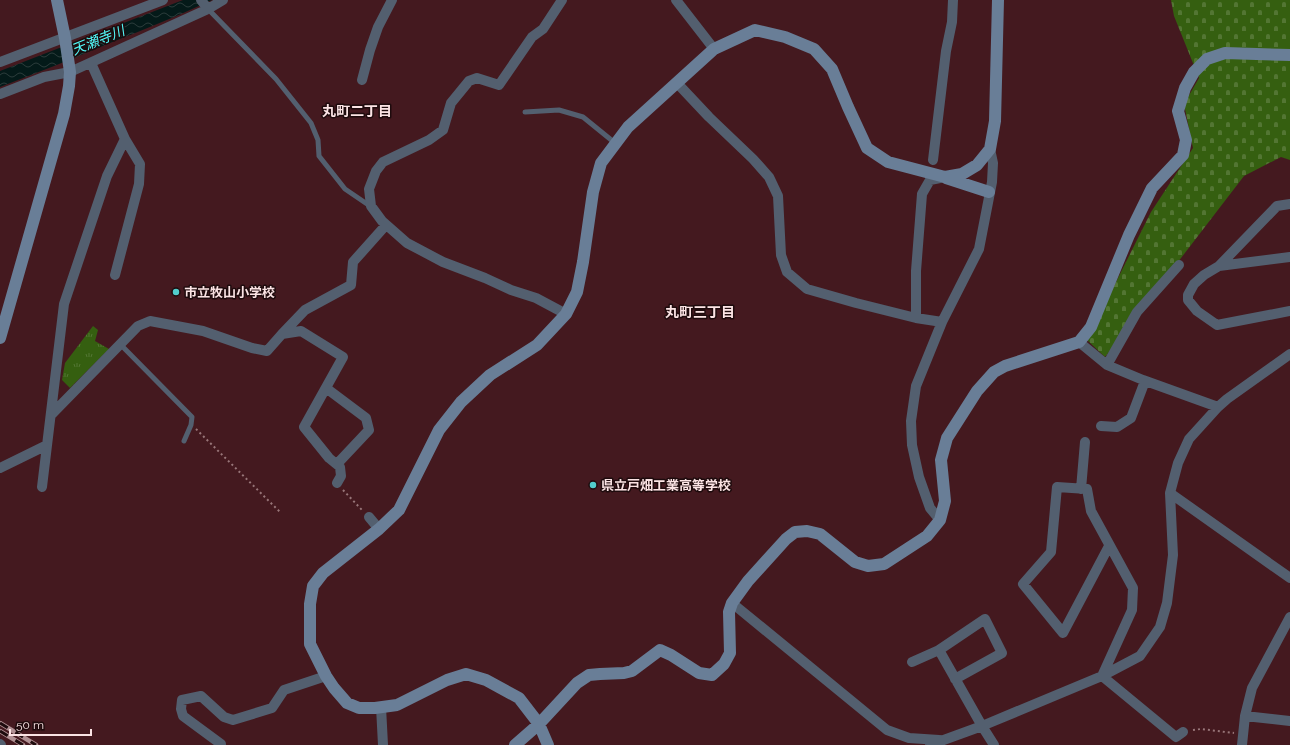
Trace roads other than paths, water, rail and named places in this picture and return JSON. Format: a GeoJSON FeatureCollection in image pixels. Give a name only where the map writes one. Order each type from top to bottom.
{"type":"FeatureCollection","features":[{"type":"Feature","properties":{"kind":"street"},"geometry":{"type":"LineString","coordinates":[[0,338],[64,114],[69,86],[70,69],[66,41],[57,0]]}},
{"type":"Feature","properties":{"kind":"street"},"geometry":{"type":"LineString","coordinates":[[0,62],[66,41],[163,0]]}},
{"type":"Feature","properties":{"kind":"street"},"geometry":{"type":"LineString","coordinates":[[201,0],[208,9]]}},
{"type":"Feature","properties":{"kind":"street"},"geometry":{"type":"LineString","coordinates":[[0,94],[44,77],[91,63],[208,9],[223,0]]}},
{"type":"Feature","properties":{"kind":"street"},"geometry":{"type":"LineString","coordinates":[[362,80],[378,27],[392,0]]}},
{"type":"Feature","properties":{"kind":"street"},"geometry":{"type":"LineString","coordinates":[[562,0],[543,29],[532,37],[499,85],[477,78],[469,80],[451,103],[443,130],[429,140],[383,162],[376,171],[369,189],[371,206],[386,225],[407,243],[444,262],[511,290],[536,298],[566,314]]}},
{"type":"Feature","properties":{"kind":"street"},"geometry":{"type":"LineString","coordinates":[[676,0],[714,49]]}},
{"type":"Feature","properties":{"kind":"street"},"geometry":{"type":"LineString","coordinates":[[933,160],[946,51],[952,22],[953,0]]}},
{"type":"Feature","properties":{"kind":"street"},"geometry":{"type":"LineString","coordinates":[[940,520],[930,508],[919,477],[912,445],[911,421],[916,386],[942,322],[979,249],[992,182],[993,163],[990,148],[995,121],[998,0]]}},
{"type":"Feature","properties":{"kind":"street"},"geometry":{"type":"LineString","coordinates":[[548,745],[539,724],[519,698],[486,680],[466,674],[447,680],[397,705],[381,708],[359,708],[347,703],[326,676],[310,644],[310,604],[313,586],[323,573],[379,529],[399,510],[439,430],[460,402],[490,375],[537,345],[566,314],[577,292],[593,192],[601,163],[628,127],[714,49],[756,30],[785,36],[814,49],[832,69],[866,148],[888,162],[945,177],[989,192]]}},
{"type":"Feature","properties":{"kind":"street"},"geometry":{"type":"LineString","coordinates":[[515,745],[539,724],[577,683],[589,675],[624,673],[632,671],[660,650],[671,655],[699,673],[712,675],[724,664],[730,654],[729,612],[732,603],[753,576],[786,539],[795,532],[807,531],[820,534],[855,562],[868,566],[884,564],[927,536],[940,520],[945,501],[941,460],[946,438],[977,391],[994,372],[1005,366],[1079,342],[1091,327],[1129,235],[1152,188],[1183,155],[1186,140],[1178,111],[1185,88],[1194,72],[1207,59],[1225,53],[1290,54]]}},
{"type":"Feature","properties":{"kind":"street"},"geometry":{"type":"LineString","coordinates":[[91,63],[125,139],[140,164],[139,184],[115,275]]}},
{"type":"Feature","properties":{"kind":"street"},"geometry":{"type":"LineString","coordinates":[[677,83],[709,117],[753,159],[768,177],[778,196],[781,254],[787,272],[807,289],[856,304],[916,318],[942,322]]}},
{"type":"Feature","properties":{"kind":"street"},"geometry":{"type":"LineString","coordinates":[[42,487],[64,304],[107,176],[125,139]]}},
{"type":"Feature","properties":{"kind":"street"},"geometry":{"type":"LineString","coordinates":[[916,318],[916,271],[922,194],[930,180],[962,174],[977,165],[990,148]]}},
{"type":"Feature","properties":{"kind":"street"},"geometry":{"type":"LineString","coordinates":[[1290,204],[1277,206],[1219,266],[1204,275],[1194,284],[1188,295],[1188,300],[1197,311],[1217,325],[1290,311]]}},
{"type":"Feature","properties":{"kind":"street"},"geometry":{"type":"LineString","coordinates":[[51,415],[60,408],[138,326],[150,321],[203,331],[252,348],[267,351],[305,310],[351,285],[353,262],[386,225]]}},
{"type":"Feature","properties":{"kind":"street"},"geometry":{"type":"LineString","coordinates":[[1219,266],[1290,257]]}},
{"type":"Feature","properties":{"kind":"street"},"geometry":{"type":"LineString","coordinates":[[1107,365],[1137,312],[1179,265]]}},
{"type":"Feature","properties":{"kind":"street"},"geometry":{"type":"LineString","coordinates":[[282,334],[301,331],[343,357],[304,427],[329,458],[340,467],[341,476],[337,483]]}},
{"type":"Feature","properties":{"kind":"street"},"geometry":{"type":"LineString","coordinates":[[1079,342],[1107,365],[1145,381],[1218,407]]}},
{"type":"Feature","properties":{"kind":"street"},"geometry":{"type":"LineString","coordinates":[[930,745],[982,726],[1102,676],[1140,656],[1160,627],[1167,603],[1173,555],[1170,493],[1178,463],[1189,439],[1227,399],[1290,354]]}},
{"type":"Feature","properties":{"kind":"street"},"geometry":{"type":"LineString","coordinates":[[1101,426],[1117,427],[1131,418],[1145,381]]}},
{"type":"Feature","properties":{"kind":"street"},"geometry":{"type":"LineString","coordinates":[[326,388],[366,418],[369,430],[337,464]]}},
{"type":"Feature","properties":{"kind":"street"},"geometry":{"type":"LineString","coordinates":[[1081,489],[1085,442]]}},
{"type":"Feature","properties":{"kind":"street"},"geometry":{"type":"LineString","coordinates":[[0,468],[46,445]]}},
{"type":"Feature","properties":{"kind":"street"},"geometry":{"type":"LineString","coordinates":[[1102,676],[1132,610],[1133,588],[1090,511],[1087,489],[1057,487],[1051,552],[1023,584],[1063,633],[1109,546]]}},
{"type":"Feature","properties":{"kind":"street"},"geometry":{"type":"LineString","coordinates":[[1170,493],[1290,578]]}},
{"type":"Feature","properties":{"kind":"street"},"geometry":{"type":"LineString","coordinates":[[369,517],[379,529]]}},
{"type":"Feature","properties":{"kind":"street"},"geometry":{"type":"LineString","coordinates":[[732,603],[887,730],[910,738],[942,740]]}},
{"type":"Feature","properties":{"kind":"street"},"geometry":{"type":"LineString","coordinates":[[1242,745],[1245,716],[1252,688],[1290,617]]}},
{"type":"Feature","properties":{"kind":"street"},"geometry":{"type":"LineString","coordinates":[[912,662],[939,650],[985,619],[1002,653],[955,679]]}},
{"type":"Feature","properties":{"kind":"street"},"geometry":{"type":"LineString","coordinates":[[939,650],[994,745]]}},
{"type":"Feature","properties":{"kind":"street"},"geometry":{"type":"LineString","coordinates":[[220,745],[221,744],[183,716],[182,700],[201,696],[224,717],[232,720],[272,708],[284,690],[326,676]]}},
{"type":"Feature","properties":{"kind":"street"},"geometry":{"type":"LineString","coordinates":[[1102,676],[1176,737],[1183,732]]}},
{"type":"Feature","properties":{"kind":"street"},"geometry":{"type":"LineString","coordinates":[[381,708],[383,745]]}},
{"type":"Feature","properties":{"kind":"street"},"geometry":{"type":"LineString","coordinates":[[1245,716],[1290,721]]}},
{"type":"Feature","properties":{"kind":"lane"},"geometry":{"type":"LineString","coordinates":[[208,9],[276,79],[311,122],[318,140],[319,156],[345,189],[371,206]]}},
{"type":"Feature","properties":{"kind":"lane"},"geometry":{"type":"LineString","coordinates":[[525,112],[559,110],[583,117],[616,143]]}},
{"type":"Feature","properties":{"kind":"lane"},"geometry":{"type":"LineString","coordinates":[[120,344],[192,417],[191,425],[184,441]]}},
{"type":"Feature","properties":{"kind":"water","name":"天瀬寺川"},"geometry":{"type":"Polygon","coordinates":[[[183,0],[212,0],[187,12],[0,87],[0,71],[183,0]]]}},
{"type":"Feature","properties":{"kind":"railway"},"geometry":{"type":"LineString","coordinates":[[0,723],[36,745]]}},
{"type":"Feature","properties":{"kind":"railway"},"geometry":{"type":"LineString","coordinates":[[0,731],[23,745]]}},
{"type":"Feature","properties":{"kind":"place","name":"市立牧山小学校"},"geometry":{"type":"Point","coordinates":[176,292]}},
{"type":"Feature","properties":{"kind":"place","name":"県立戸畑工業高等学校"},"geometry":{"type":"Point","coordinates":[593,485]}},
{"type":"Feature","properties":{"kind":"district","name":"丸町二丁目"},"geometry":{"type":"Point","coordinates":[357,111]}},
{"type":"Feature","properties":{"kind":"district","name":"丸町三丁目"},"geometry":{"type":"Point","coordinates":[700,312]}}]}
